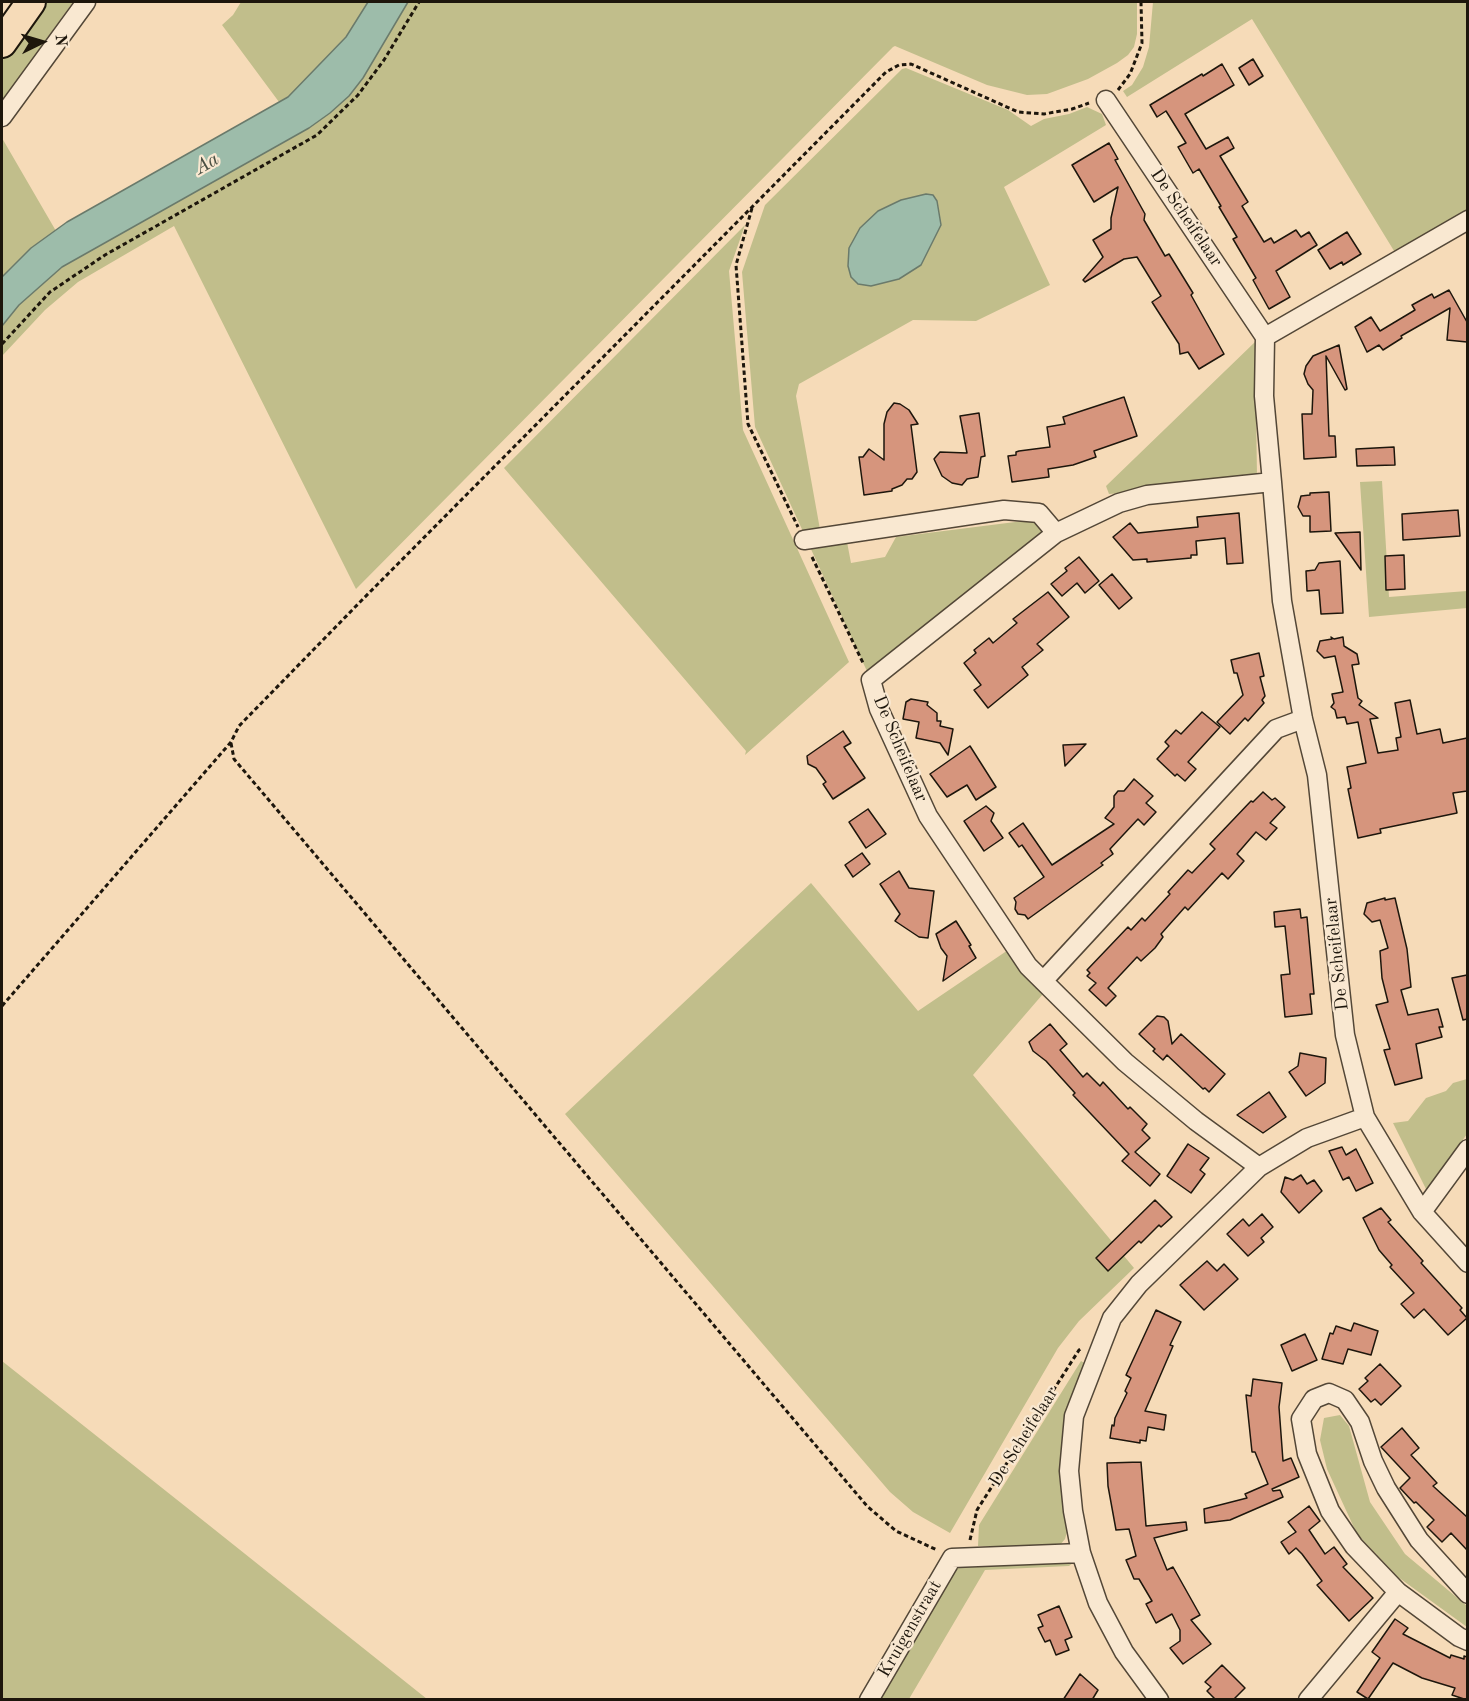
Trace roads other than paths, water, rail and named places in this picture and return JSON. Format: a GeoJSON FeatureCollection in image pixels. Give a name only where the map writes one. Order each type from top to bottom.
{"type":"FeatureCollection","features":[{"type":"Feature","properties":{"kind":"main road"},"geometry":{"type":"LineString","coordinates":[[2,43],[32,2]]}},
{"type":"Feature","properties":{"kind":"street"},"geometry":{"type":"LineString","coordinates":[[2,117],[86,2]]}},
{"type":"Feature","properties":{"kind":"street","name":"De Scheifelaar"},"geometry":{"type":"LineString","coordinates":[[1106,100],[1265,337],[1264,396],[1282,601],[1303,719],[1317,775],[1345,1035],[1365,1117],[1422,1212],[1467,1263]]}},
{"type":"Feature","properties":{"kind":"street"},"geometry":{"type":"LineString","coordinates":[[1265,337],[1467,220]]}},
{"type":"Feature","properties":{"kind":"street","name":"De Scheifelaar"},"geometry":{"type":"LineString","coordinates":[[1259,1167],[1196,1121],[1125,1062],[1028,966],[928,816],[879,709],[871,680],[1056,533],[1119,503],[1147,495],[1272,482]]}},
{"type":"Feature","properties":{"kind":"street"},"geometry":{"type":"LineString","coordinates":[[804,540],[1004,510],[1040,513],[1056,533]]}},
{"type":"Feature","properties":{"kind":"street"},"geometry":{"type":"LineString","coordinates":[[1043,981],[1276,729],[1303,719]]}},
{"type":"Feature","properties":{"kind":"street","name":"De Scheifelaar"},"geometry":{"type":"LineString","coordinates":[[1160,1700],[1124,1652],[1103,1613],[1081,1552],[1073,1512],[1069,1471],[1074,1416],[1112,1318],[1139,1284],[1259,1167],[1307,1137],[1365,1117]]}},
{"type":"Feature","properties":{"kind":"street"},"geometry":{"type":"LineString","coordinates":[[1422,1212],[1467,1149]]}},
{"type":"Feature","properties":{"kind":"street"},"geometry":{"type":"LineString","coordinates":[[1467,1594],[1419,1540],[1386,1488],[1373,1461],[1360,1422],[1345,1400],[1329,1393],[1314,1399],[1301,1419],[1307,1454],[1330,1511],[1354,1546],[1398,1592],[1467,1641]]}},
{"type":"Feature","properties":{"kind":"street","name":"Kruigenstraat"},"geometry":{"type":"LineString","coordinates":[[869,1700],[960,1557],[1081,1552]]}},
{"type":"Feature","properties":{"kind":"street"},"geometry":{"type":"LineString","coordinates":[[1308,1700],[1398,1592]]}},
{"type":"Feature","properties":{"kind":"water","name":"Aa"},"geometry":{"type":"Polygon","coordinates":[[[368,2],[408,2],[363,78],[349,96],[330,113],[309,128],[62,267],[19,305],[2,326],[2,277],[31,248],[67,222],[288,97],[346,37],[368,2]]]}},
{"type":"Feature","properties":{"kind":"water"},"geometry":{"type":"Polygon","coordinates":[[[926,194],[933,195],[937,201],[941,225],[921,265],[899,279],[871,286],[858,284],[851,277],[848,266],[849,248],[860,228],[878,211],[901,200],[926,194]]]}}]}
